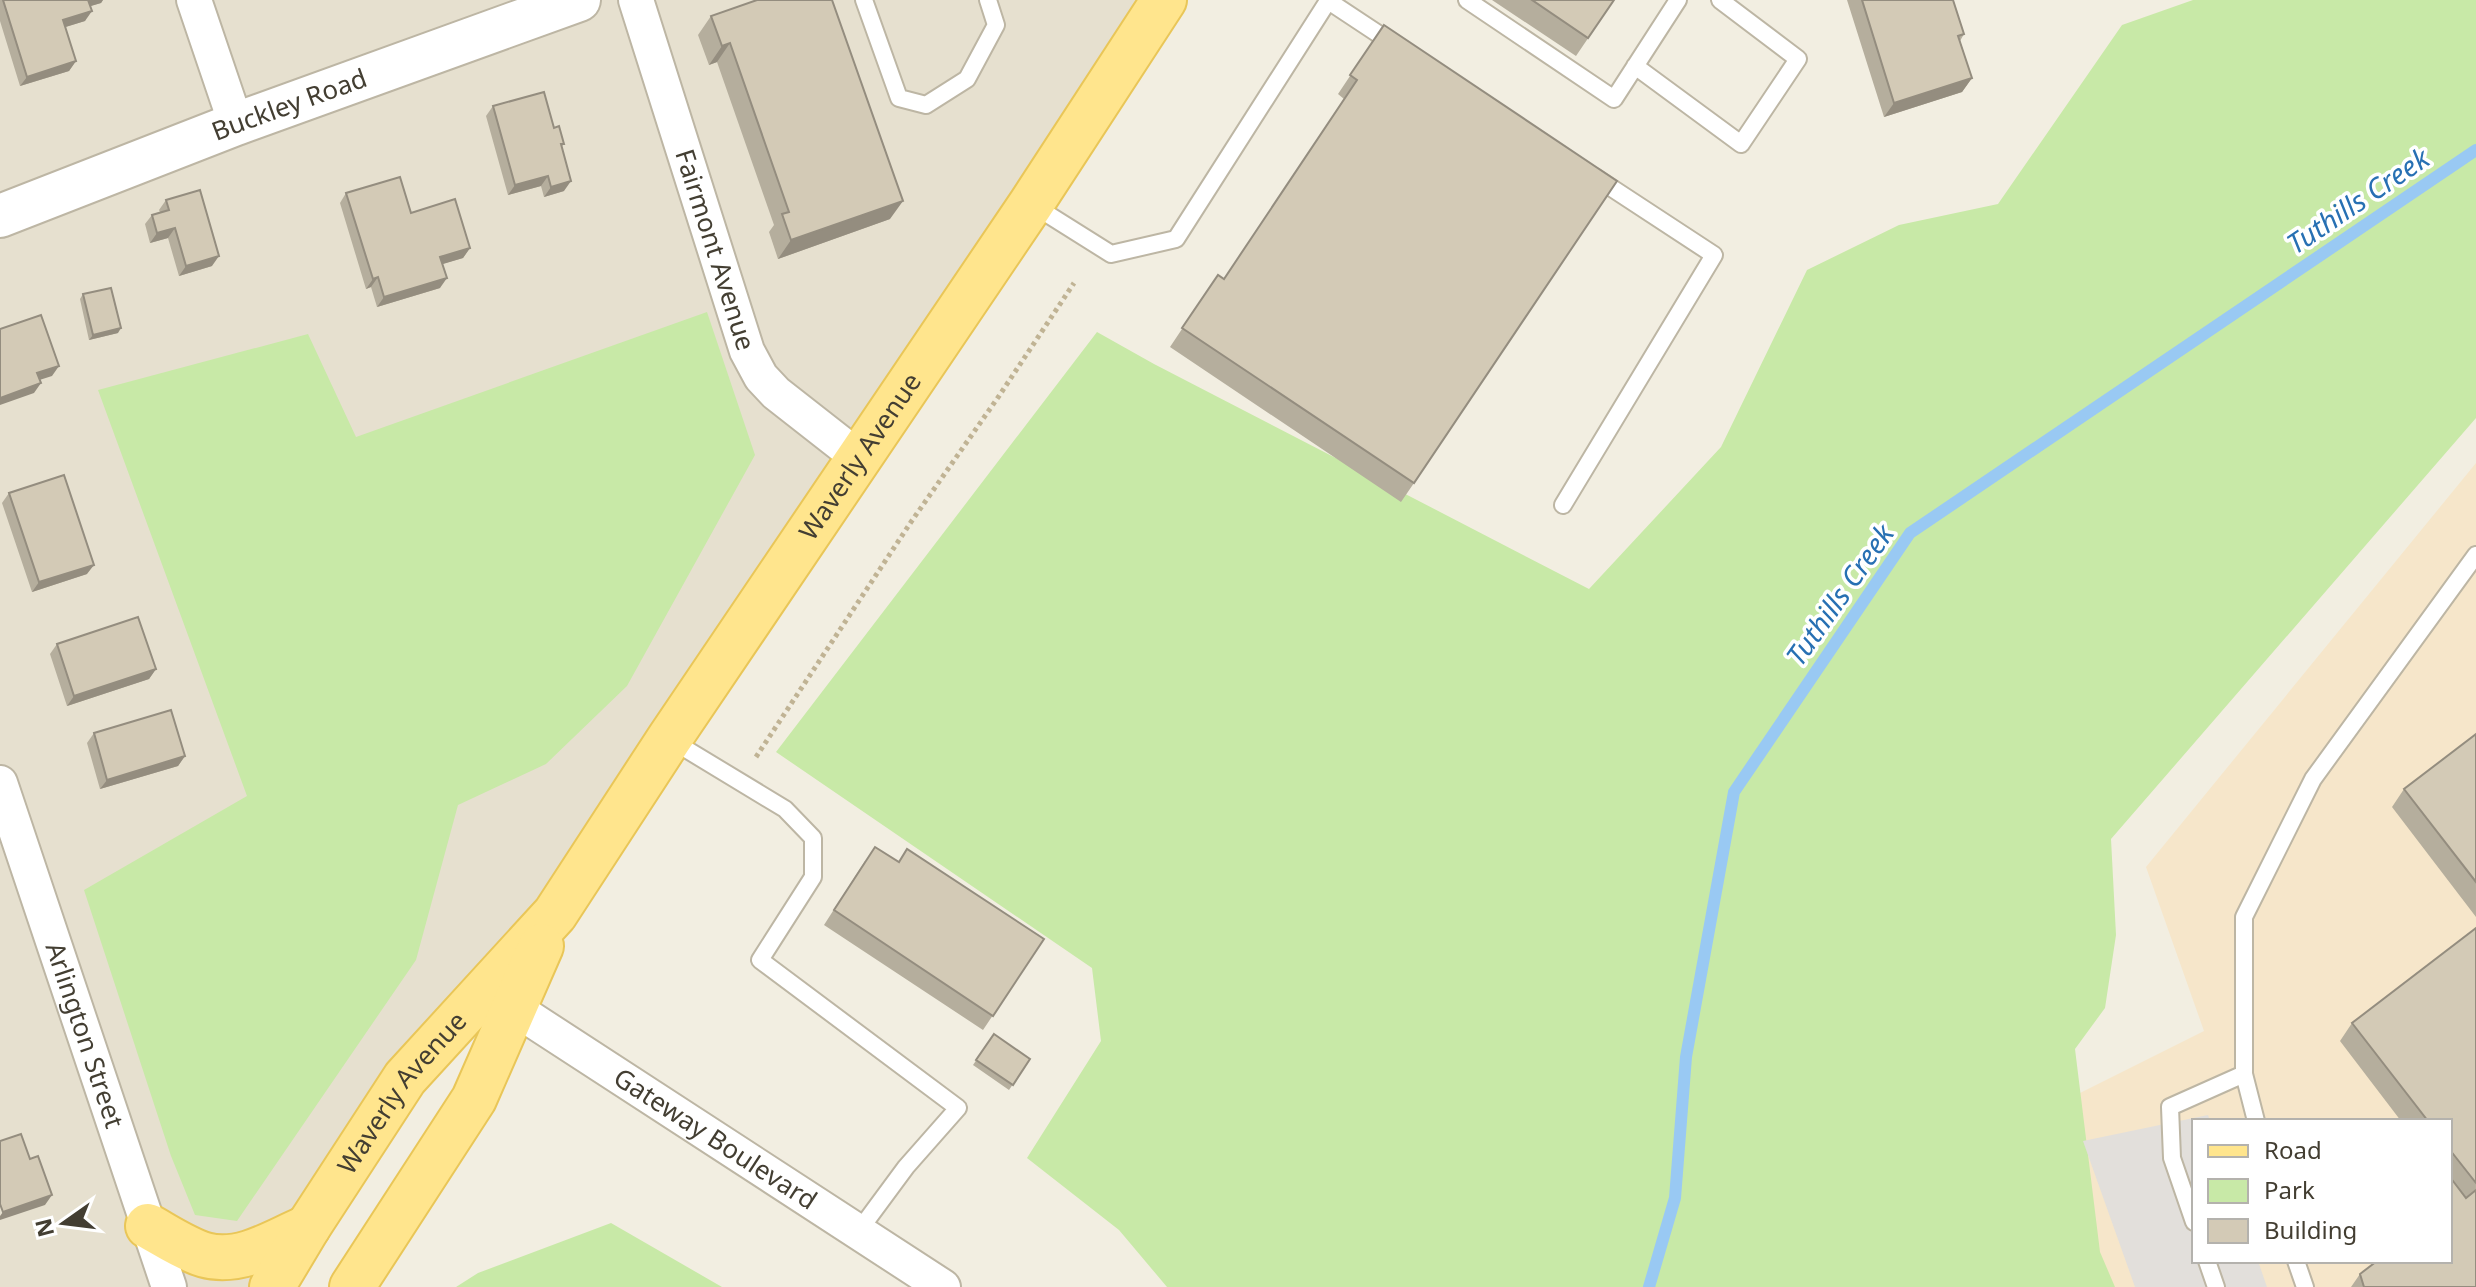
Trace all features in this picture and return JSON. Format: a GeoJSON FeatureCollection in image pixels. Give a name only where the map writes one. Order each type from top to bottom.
{"type":"FeatureCollection","features":[{"type":"Feature","properties":{"kind":"main road","name":"Waverly Avenue"},"geometry":{"type":"LineString","coordinates":[[272,1287],[405,1078],[500,999],[669,739],[1031,204],[1164,0]]}},
{"type":"Feature","properties":{"kind":"main road","name":"Waverly Avenue"},"geometry":{"type":"LineString","coordinates":[[352,1287],[474,1099],[500,999]]}},
{"type":"Feature","properties":{"kind":"main road"},"geometry":{"type":"LineString","coordinates":[[148,1226],[205,1255],[224,1257],[262,1249],[308,1227]]}},
{"type":"Feature","properties":{"kind":"street"},"geometry":{"type":"LineString","coordinates":[[194,0],[236,124]]}},
{"type":"Feature","properties":{"kind":"street","name":"Buckley Road"},"geometry":{"type":"LineString","coordinates":[[0,216],[236,124],[579,0]]}},
{"type":"Feature","properties":{"kind":"street","name":"Fairmont Avenue"},"geometry":{"type":"LineString","coordinates":[[636,0],[747,351],[761,377],[776,393],[859,458]]}},
{"type":"Feature","properties":{"kind":"street","name":"Arlington Street"},"geometry":{"type":"LineString","coordinates":[[0,783],[169,1287]]}},
{"type":"Feature","properties":{"kind":"street","name":"Gateway Boulevard"},"geometry":{"type":"LineString","coordinates":[[500,999],[943,1287]]}},
{"type":"Feature","properties":{"kind":"lane"},"geometry":{"type":"LineString","coordinates":[[864,0],[899,98],[926,105],[967,79],[996,25],[988,0]]}},
{"type":"Feature","properties":{"kind":"lane"},"geometry":{"type":"LineString","coordinates":[[1031,204],[1111,254],[1176,239],[1327,0],[1408,53]]}},
{"type":"Feature","properties":{"kind":"lane"},"geometry":{"type":"LineString","coordinates":[[1467,0],[1614,99],[1678,0]]}},
{"type":"Feature","properties":{"kind":"lane"},"geometry":{"type":"LineString","coordinates":[[1635,66],[1741,144],[1798,59],[1720,0]]}},
{"type":"Feature","properties":{"kind":"lane"},"geometry":{"type":"LineString","coordinates":[[1563,505],[1714,255],[1581,167]]}},
{"type":"Feature","properties":{"kind":"lane"},"geometry":{"type":"LineString","coordinates":[[2255,1119],[2244,1074],[2244,917],[2313,779],[2476,555]]}},
{"type":"Feature","properties":{"kind":"lane"},"geometry":{"type":"LineString","coordinates":[[669,739],[785,809],[813,838],[813,877],[760,960],[958,1108],[906,1167],[858,1232]]}},
{"type":"Feature","properties":{"kind":"lane"},"geometry":{"type":"LineString","coordinates":[[2192,1216],[2172,1158],[2170,1107],[2244,1074]]}},
{"type":"Feature","properties":{"kind":"lane"},"geometry":{"type":"LineString","coordinates":[[2208,1263],[2216,1287]]}},
{"type":"Feature","properties":{"kind":"lane"},"geometry":{"type":"LineString","coordinates":[[2297,1263],[2305,1287]]}},
{"type":"Feature","properties":{"kind":"path"},"geometry":{"type":"LineString","coordinates":[[756,757],[1074,283]]}},
{"type":"Feature","properties":{"kind":"shaded area"},"geometry":{"type":"Polygon","coordinates":[[[0,0],[1164,0],[272,1287],[0,1287],[0,0]]]}},
{"type":"Feature","properties":{"kind":"shaded area"},"geometry":{"type":"Polygon","coordinates":[[[2476,463],[2476,1287],[2094,1287],[2028,1119],[2204,1031],[2146,867],[2476,463]]]}},
{"type":"Feature","properties":{"kind":"shaded area"},"geometry":{"type":"Polygon","coordinates":[[[2208,1115],[2209,1119],[2192,1119],[2192,1263],[2259,1263],[2267,1287],[2135,1287],[2083,1141],[2208,1115]]]}},
{"type":"Feature","properties":{"kind":"green space"},"geometry":{"type":"Polygon","coordinates":[[[2193,0],[2476,0],[2476,418],[2111,839],[2116,935],[2105,1008],[2075,1049],[2100,1252],[2115,1287],[1167,1287],[1119,1230],[1027,1158],[1101,1041],[1092,968],[776,752],[1097,332],[1589,589],[1721,447],[1807,270],[1899,225],[1998,204],[2122,25],[2193,0]]]}},
{"type":"Feature","properties":{"kind":"green space"},"geometry":{"type":"Polygon","coordinates":[[[707,312],[755,455],[627,686],[546,764],[458,805],[416,960],[237,1221],[195,1215],[171,1156],[84,890],[247,796],[98,390],[308,334],[356,437],[707,312]]]}},
{"type":"Feature","properties":{"kind":"green space"},"geometry":{"type":"Polygon","coordinates":[[[611,1223],[722,1287],[456,1287],[478,1273],[611,1223]]]}},
{"type":"Feature","properties":{"kind":"building"},"geometry":{"type":"Polygon","coordinates":[[[3,0],[88,0],[92,11],[63,20],[76,61],[27,77],[3,0]]]}},
{"type":"Feature","properties":{"kind":"building"},"geometry":{"type":"Polygon","coordinates":[[[757,0],[832,0],[903,201],[791,240],[782,214],[789,212],[730,43],[722,46],[711,16],[757,0]]]}},
{"type":"Feature","properties":{"kind":"building"},"geometry":{"type":"Polygon","coordinates":[[[1532,0],[1614,0],[1588,38],[1532,0]]]}},
{"type":"Feature","properties":{"kind":"building"},"geometry":{"type":"Polygon","coordinates":[[[1862,0],[1953,0],[1964,34],[1958,36],[1972,78],[1894,103],[1862,0]]]}},
{"type":"Feature","properties":{"kind":"building"},"geometry":{"type":"Polygon","coordinates":[[[1384,25],[1617,181],[1414,483],[1182,328],[1218,275],[1224,279],[1357,80],[1350,75],[1384,25]]]}},
{"type":"Feature","properties":{"kind":"building"},"geometry":{"type":"Polygon","coordinates":[[[544,92],[554,128],[559,126],[571,181],[551,187],[548,176],[515,185],[493,106],[544,92]]]}},
{"type":"Feature","properties":{"kind":"building"},"geometry":{"type":"Polygon","coordinates":[[[400,177],[411,213],[455,199],[470,248],[440,257],[447,278],[384,297],[378,277],[373,279],[346,193],[400,177]]]}},
{"type":"Feature","properties":{"kind":"building"},"geometry":{"type":"Polygon","coordinates":[[[200,190],[219,256],[186,266],[175,228],[157,233],[152,215],[169,210],[166,200],[200,190]]]}},
{"type":"Feature","properties":{"kind":"building"},"geometry":{"type":"Polygon","coordinates":[[[111,288],[121,328],[93,335],[83,294],[111,288]]]}},
{"type":"Feature","properties":{"kind":"building"},"geometry":{"type":"Polygon","coordinates":[[[41,315],[59,366],[37,373],[41,383],[0,398],[0,329],[41,315]]]}},
{"type":"Feature","properties":{"kind":"building"},"geometry":{"type":"Polygon","coordinates":[[[64,475],[94,565],[39,582],[9,493],[64,475]]]}},
{"type":"Feature","properties":{"kind":"building"},"geometry":{"type":"Polygon","coordinates":[[[138,617],[156,669],[74,696],[57,644],[138,617]]]}},
{"type":"Feature","properties":{"kind":"building"},"geometry":{"type":"Polygon","coordinates":[[[171,710],[185,756],[107,780],[94,733],[171,710]]]}},
{"type":"Feature","properties":{"kind":"building"},"geometry":{"type":"Polygon","coordinates":[[[2476,734],[2476,882],[2404,789],[2476,734]]]}},
{"type":"Feature","properties":{"kind":"building"},"geometry":{"type":"Polygon","coordinates":[[[875,847],[899,862],[907,849],[1044,939],[993,1016],[834,910],[875,847]]]}},
{"type":"Feature","properties":{"kind":"building"},"geometry":{"type":"Polygon","coordinates":[[[2476,928],[2476,1183],[2452,1153],[2452,1119],[2426,1119],[2352,1023],[2476,928]]]}},
{"type":"Feature","properties":{"kind":"building"},"geometry":{"type":"Polygon","coordinates":[[[994,1034],[1030,1059],[1013,1085],[976,1060],[994,1034]]]}},
{"type":"Feature","properties":{"kind":"building"},"geometry":{"type":"Polygon","coordinates":[[[21,1134],[30,1159],[38,1156],[52,1195],[3,1212],[0,1204],[0,1141],[21,1134]]]}},
{"type":"Feature","properties":{"kind":"building"},"geometry":{"type":"Polygon","coordinates":[[[2452,1182],[2466,1198],[2476,1190],[2476,1287],[2364,1287],[2360,1274],[2374,1263],[2452,1263],[2452,1182]]]}},
{"type":"Feature","properties":{"kind":"waterway","name":"Tuthills Creek"},"geometry":{"type":"LineString","coordinates":[[1649,1287],[1675,1198],[1686,1057],[1734,792],[1910,533],[2476,150]]}}]}
